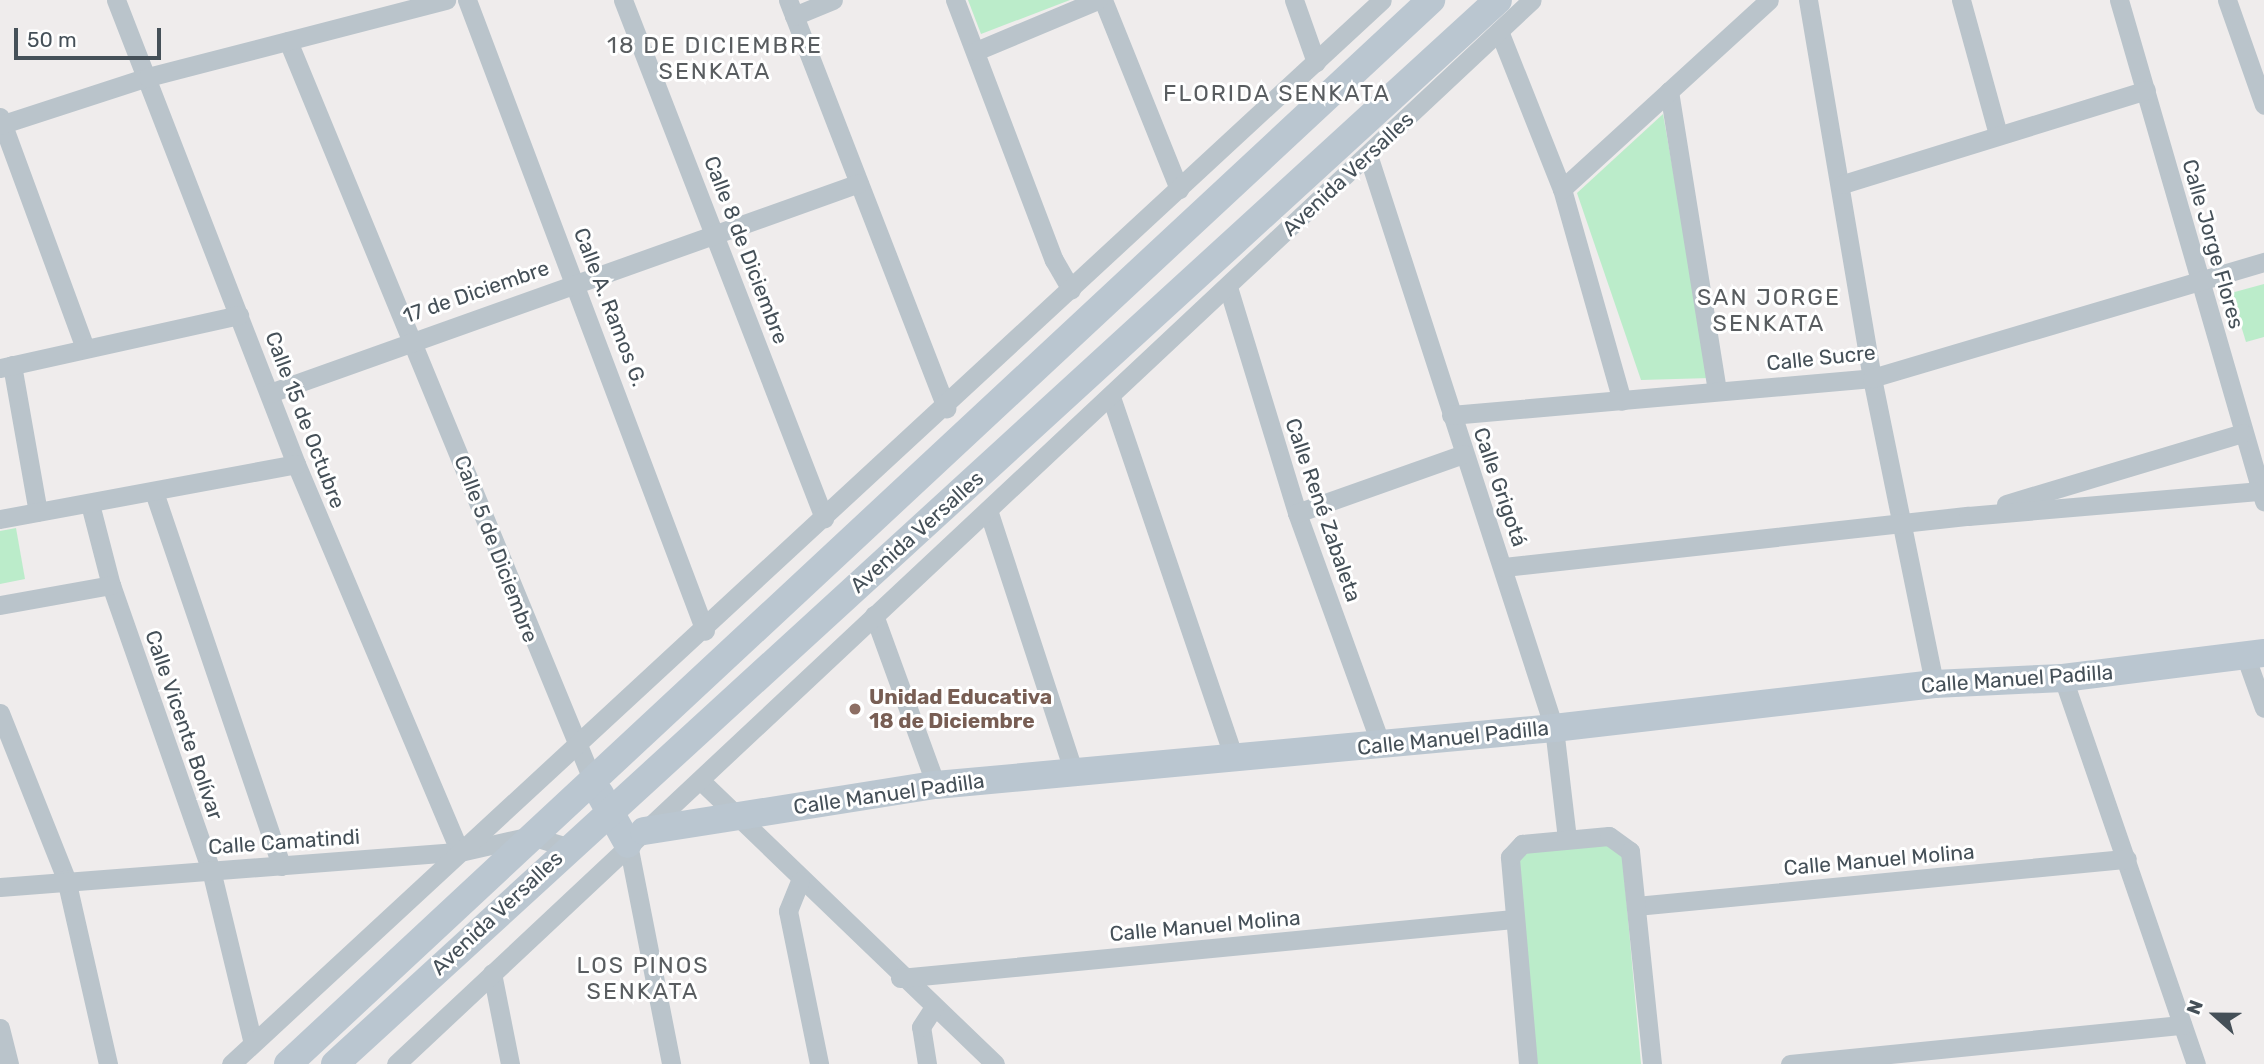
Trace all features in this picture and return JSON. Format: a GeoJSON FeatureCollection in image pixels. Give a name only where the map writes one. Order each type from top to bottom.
{"type":"FeatureCollection","features":[{"type":"Feature","properties":{"kind":"street","name":"Calle 15 de Octubre"},"geometry":{"type":"LineString","coordinates":[[116,0],[296,464],[460,852]]}},
{"type":"Feature","properties":{"kind":"street"},"geometry":{"type":"LineString","coordinates":[[85,348],[1,122],[148,77],[446,0]]}},
{"type":"Feature","properties":{"kind":"street","name":"Calle A. Ramos G."},"geometry":{"type":"LineString","coordinates":[[467,0],[577,281],[705,631]]}},
{"type":"Feature","properties":{"kind":"street","name":"Calle 8 de Diciembre"},"geometry":{"type":"LineString","coordinates":[[622,0],[716,232],[824,518]]}},
{"type":"Feature","properties":{"kind":"street"},"geometry":{"type":"LineString","coordinates":[[833,0],[791,8],[946,408]]}},
{"type":"Feature","properties":{"kind":"street"},"geometry":{"type":"LineString","coordinates":[[955,0],[976,51],[1015,164],[1071,290]]}},
{"type":"Feature","properties":{"kind":"street"},"geometry":{"type":"LineString","coordinates":[[976,51],[1100,0],[1180,189]]}},
{"type":"Feature","properties":{"kind":"street"},"geometry":{"type":"LineString","coordinates":[[1294,0],[1316,62]]}},
{"type":"Feature","properties":{"kind":"street"},"geometry":{"type":"LineString","coordinates":[[231,1064],[705,631],[1382,0]]}},
{"type":"Feature","properties":{"kind":"street","name":"Avenida Versalles"},"geometry":{"type":"LineString","coordinates":[[288,1064],[1431,0]]}},
{"type":"Feature","properties":{"kind":"street","name":"Avenida Versalles"},"geometry":{"type":"LineString","coordinates":[[335,1064],[568,847],[1498,0]]}},
{"type":"Feature","properties":{"kind":"street","name":"Avenida Versalles"},"geometry":{"type":"LineString","coordinates":[[396,1064],[636,837],[701,781],[874,615],[989,513],[1532,0]]}},
{"type":"Feature","properties":{"kind":"street"},"geometry":{"type":"LineString","coordinates":[[1562,188],[1769,0]]}},
{"type":"Feature","properties":{"kind":"street"},"geometry":{"type":"LineString","coordinates":[[1808,0],[1843,184],[1872,378],[1934,684]]}},
{"type":"Feature","properties":{"kind":"street"},"geometry":{"type":"LineString","coordinates":[[1961,0],[1998,134]]}},
{"type":"Feature","properties":{"kind":"street","name":"Calle Jorge Flores"},"geometry":{"type":"LineString","coordinates":[[2119,0],[2262,496]]}},
{"type":"Feature","properties":{"kind":"street"},"geometry":{"type":"LineString","coordinates":[[2227,0],[2264,105]]}},
{"type":"Feature","properties":{"kind":"street"},"geometry":{"type":"LineString","coordinates":[[1499,31],[1562,188],[1622,401]]}},
{"type":"Feature","properties":{"kind":"street","name":"Calle 5 de Diciembre"},"geometry":{"type":"LineString","coordinates":[[288,41],[413,338],[574,749],[609,810],[636,837],[671,1064]]}},
{"type":"Feature","properties":{"kind":"street"},"geometry":{"type":"LineString","coordinates":[[1843,184],[2146,90]]}},
{"type":"Feature","properties":{"kind":"street"},"geometry":{"type":"LineString","coordinates":[[1669,91],[1717,390]]}},
{"type":"Feature","properties":{"kind":"street","name":"Calle Grigotá"},"geometry":{"type":"LineString","coordinates":[[1368,155],[1451,415],[1504,567],[1554,728],[1567,839]]}},
{"type":"Feature","properties":{"kind":"street","name":"17 de Diciembre"},"geometry":{"type":"LineString","coordinates":[[270,393],[413,338],[859,183]]}},
{"type":"Feature","properties":{"kind":"street","name":"Calle Sucre"},"geometry":{"type":"LineString","coordinates":[[1451,415],[1872,378],[2199,285],[2264,262]]}},
{"type":"Feature","properties":{"kind":"street","name":"Calle René Zabaleta"},"geometry":{"type":"LineString","coordinates":[[1228,287],[1297,513],[1381,745]]}},
{"type":"Feature","properties":{"kind":"street"},"geometry":{"type":"LineString","coordinates":[[38,512],[6,366],[239,315]]}},
{"type":"Feature","properties":{"kind":"street"},"geometry":{"type":"LineString","coordinates":[[1111,397],[1234,758]]}},
{"type":"Feature","properties":{"kind":"street"},"geometry":{"type":"LineString","coordinates":[[1968,516],[2243,433]]}},
{"type":"Feature","properties":{"kind":"street"},"geometry":{"type":"LineString","coordinates":[[1297,513],[1464,454]]}},
{"type":"Feature","properties":{"kind":"street"},"geometry":{"type":"LineString","coordinates":[[0,519],[296,464]]}},
{"type":"Feature","properties":{"kind":"street"},"geometry":{"type":"LineString","coordinates":[[154,492],[281,866]]}},
{"type":"Feature","properties":{"kind":"street"},"geometry":{"type":"LineString","coordinates":[[1504,567],[1968,516],[2262,496]]}},
{"type":"Feature","properties":{"kind":"street","name":"Calle Vicente Bolívar"},"geometry":{"type":"LineString","coordinates":[[90,504],[111,584],[211,870],[253,1043]]}},
{"type":"Feature","properties":{"kind":"street"},"geometry":{"type":"LineString","coordinates":[[989,513],[1074,773]]}},
{"type":"Feature","properties":{"kind":"street"},"geometry":{"type":"LineString","coordinates":[[0,605],[111,584]]}},
{"type":"Feature","properties":{"kind":"street"},"geometry":{"type":"LineString","coordinates":[[874,615],[936,785]]}},
{"type":"Feature","properties":{"kind":"street"},"geometry":{"type":"LineString","coordinates":[[2255,654],[2264,708]]}},
{"type":"Feature","properties":{"kind":"street","name":"Calle Manuel Padilla"},"geometry":{"type":"LineString","coordinates":[[636,837],[734,817],[936,785],[1554,728],[1934,684],[2063,678],[2255,654]]}},
{"type":"Feature","properties":{"kind":"street"},"geometry":{"type":"LineString","coordinates":[[2063,678],[2196,1064]]}},
{"type":"Feature","properties":{"kind":"street"},"geometry":{"type":"LineString","coordinates":[[0,713],[66,879],[108,1064]]}},
{"type":"Feature","properties":{"kind":"street"},"geometry":{"type":"LineString","coordinates":[[701,781],[734,817],[900,978],[995,1064]]}},
{"type":"Feature","properties":{"kind":"street","name":"Calle Camatindi"},"geometry":{"type":"LineString","coordinates":[[0,887],[66,879],[460,852],[531,836],[568,847]]}},
{"type":"Feature","properties":{"kind":"street"},"geometry":{"type":"LineString","coordinates":[[1528,1064],[1509,867],[1514,850],[1567,839],[1609,836],[1627,844],[1652,1064]]}},
{"type":"Feature","properties":{"kind":"street","name":"Calle Manuel Molina"},"geometry":{"type":"LineString","coordinates":[[1636,906],[2127,859]]}},
{"type":"Feature","properties":{"kind":"street"},"geometry":{"type":"LineString","coordinates":[[800,881],[789,911],[819,1064]]}},
{"type":"Feature","properties":{"kind":"street","name":"Calle Manuel Molina"},"geometry":{"type":"LineString","coordinates":[[900,978],[1513,919]]}},
{"type":"Feature","properties":{"kind":"street"},"geometry":{"type":"LineString","coordinates":[[492,973],[510,1064]]}},
{"type":"Feature","properties":{"kind":"street"},"geometry":{"type":"LineString","coordinates":[[926,1064],[921,1027],[934,1007]]}},
{"type":"Feature","properties":{"kind":"street"},"geometry":{"type":"LineString","coordinates":[[1790,1064],[2182,1025]]}},
{"type":"Feature","properties":{"kind":"street"},"geometry":{"type":"LineString","coordinates":[[0,1028],[9,1064]]}},
{"type":"Feature","properties":{"kind":"green space"},"geometry":{"type":"Polygon","coordinates":[[[968,0],[1070,0],[981,34],[968,0]]]}},
{"type":"Feature","properties":{"kind":"green space"},"geometry":{"type":"Polygon","coordinates":[[[1663,114],[1710,378],[1641,380],[1577,193],[1663,114]]]}},
{"type":"Feature","properties":{"kind":"green space"},"geometry":{"type":"Polygon","coordinates":[[[2264,284],[2264,337],[2246,342],[2231,293],[2264,284]]]}},
{"type":"Feature","properties":{"kind":"green space"},"geometry":{"type":"Polygon","coordinates":[[[16,528],[25,579],[0,584],[0,531],[16,528]]]}},
{"type":"Feature","properties":{"kind":"green space"},"geometry":{"type":"Polygon","coordinates":[[[1604,844],[1622,851],[1641,1064],[1536,1064],[1518,861],[1530,851],[1604,844]]]}},
{"type":"Feature","properties":{"kind":"place","name":"Unidad Educativa 18 de Diciembre"},"geometry":{"type":"Point","coordinates":[855,709]}},
{"type":"Feature","properties":{"kind":"district","name":"18 DE DICIEMBRE SENKATA"},"geometry":{"type":"Point","coordinates":[715,58]}},
{"type":"Feature","properties":{"kind":"district","name":"FLORIDA SENKATA"},"geometry":{"type":"Point","coordinates":[1277,93]}},
{"type":"Feature","properties":{"kind":"district","name":"SAN JORGE SENKATA"},"geometry":{"type":"Point","coordinates":[1769,310]}},
{"type":"Feature","properties":{"kind":"district","name":"LOS PINOS SENKATA"},"geometry":{"type":"Point","coordinates":[643,978]}}]}
